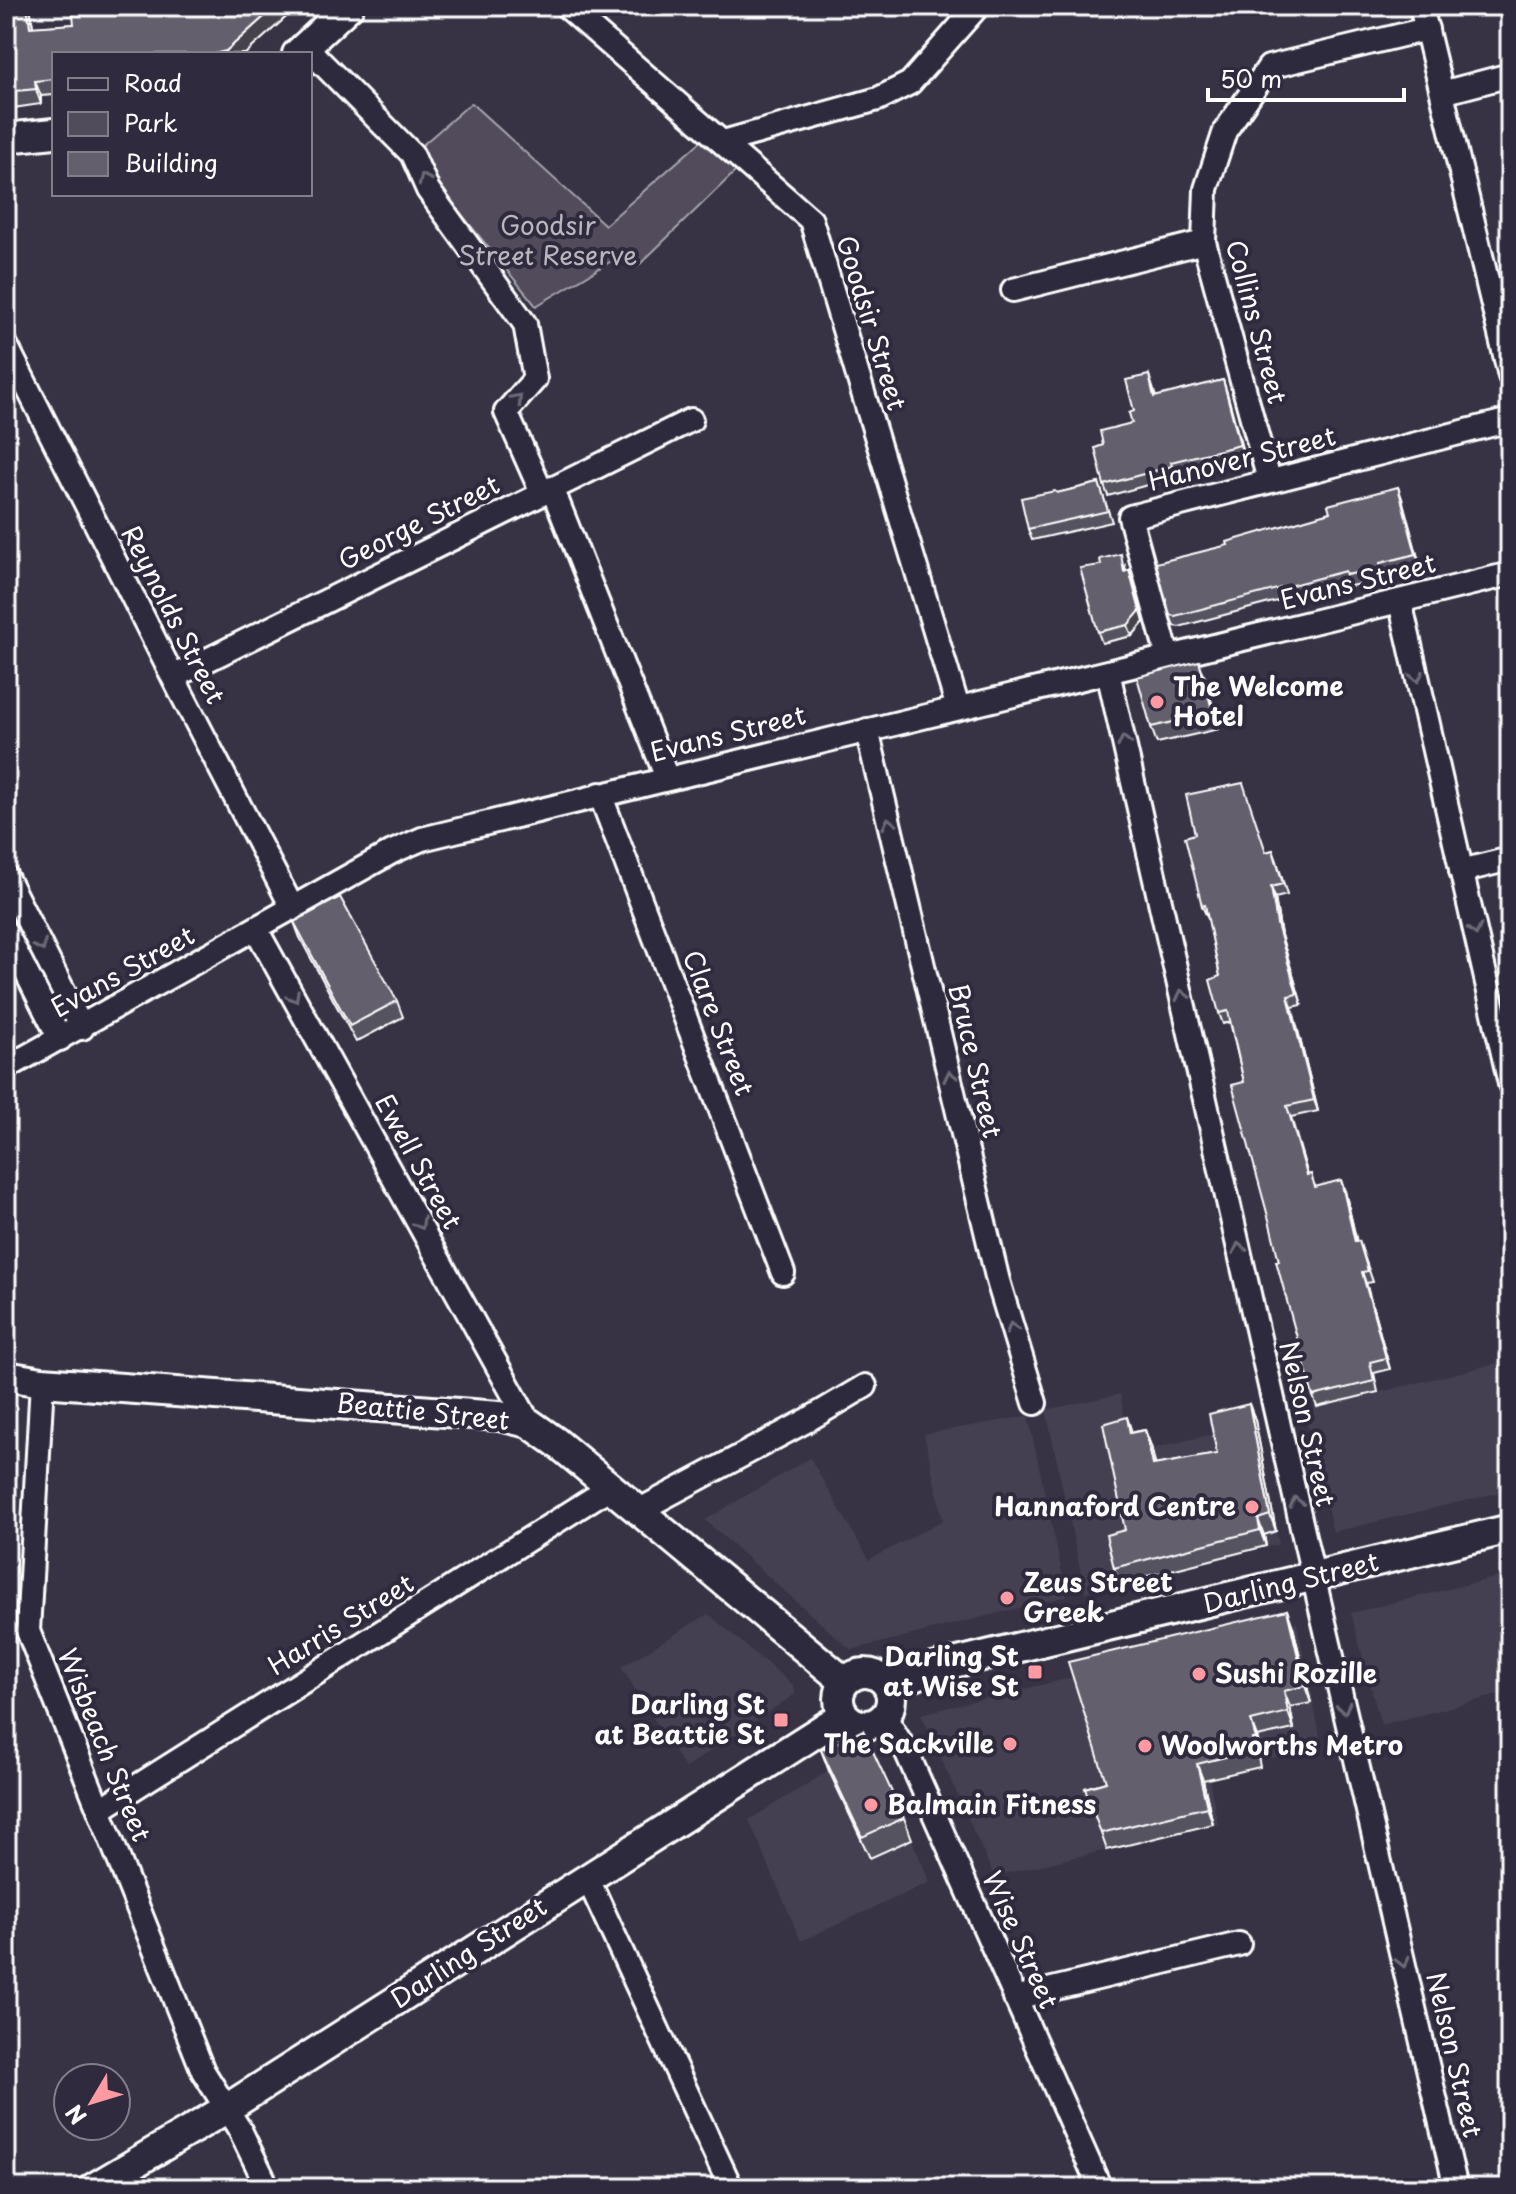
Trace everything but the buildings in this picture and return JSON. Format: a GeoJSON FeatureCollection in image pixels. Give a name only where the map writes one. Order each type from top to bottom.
{"type":"FeatureCollection","features":[{"type":"Feature","properties":{"kind":"street"},"geometry":{"type":"LineString","coordinates":[[302,50],[349,6]]}},
{"type":"Feature","properties":{"kind":"street","name":"Goodsir Street"},"geometry":{"type":"LineString","coordinates":[[566,6],[811,220],[958,708]]}},
{"type":"Feature","properties":{"kind":"street"},"geometry":{"type":"LineString","coordinates":[[723,142],[878,99],[910,83],[978,6]]}},
{"type":"Feature","properties":{"kind":"street"},"geometry":{"type":"LineString","coordinates":[[1421,6],[1442,93],[1502,303],[1510,376]]}},
{"type":"Feature","properties":{"kind":"street","name":"Collins Street"},"geometry":{"type":"LineString","coordinates":[[1269,480],[1204,242],[1206,189],[1225,131],[1269,67],[1427,29]]}},
{"type":"Feature","properties":{"kind":"street"},"geometry":{"type":"LineString","coordinates":[[312,59],[412,154],[428,190],[525,324],[535,379],[506,412],[547,491],[667,778]]}},
{"type":"Feature","properties":{"kind":"street"},"geometry":{"type":"LineString","coordinates":[[1442,93],[1510,75]]}},
{"type":"Feature","properties":{"kind":"street"},"geometry":{"type":"LineString","coordinates":[[6,138],[52,133]]}},
{"type":"Feature","properties":{"kind":"street"},"geometry":{"type":"LineString","coordinates":[[1013,290],[1204,242]]}},
{"type":"Feature","properties":{"kind":"street","name":"Reynolds Street"},"geometry":{"type":"LineString","coordinates":[[6,345],[14,381],[293,909]]}},
{"type":"Feature","properties":{"kind":"street","name":"George Street"},"geometry":{"type":"LineString","coordinates":[[173,677],[691,420]]}},
{"type":"Feature","properties":{"kind":"street","name":"Hanover Street"},"geometry":{"type":"LineString","coordinates":[[1168,657],[1130,517],[1510,420]]}},
{"type":"Feature","properties":{"kind":"street","name":"Evans Street"},"geometry":{"type":"LineString","coordinates":[[6,1068],[392,852],[422,839],[1510,574]]}},
{"type":"Feature","properties":{"kind":"street"},"geometry":{"type":"LineString","coordinates":[[1400,601],[1510,1084]]}},
{"type":"Feature","properties":{"kind":"street","name":"Nelson Street"},"geometry":{"type":"LineString","coordinates":[[1108,672],[1456,2188]]}},
{"type":"Feature","properties":{"kind":"street","name":"Bruce Street"},"geometry":{"type":"LineString","coordinates":[[867,730],[998,1281],[1035,1403]]}},
{"type":"Feature","properties":{"kind":"street","name":"Clare Street"},"geometry":{"type":"LineString","coordinates":[[600,794],[783,1273]]}},
{"type":"Feature","properties":{"kind":"street"},"geometry":{"type":"LineString","coordinates":[[1461,871],[1510,859]]}},
{"type":"Feature","properties":{"kind":"street"},"geometry":{"type":"LineString","coordinates":[[6,877],[82,1028]]}},
{"type":"Feature","properties":{"kind":"street","name":"Ewell Street"},"geometry":{"type":"LineString","coordinates":[[256,929],[529,1423]]}},
{"type":"Feature","properties":{"kind":"street"},"geometry":{"type":"LineString","coordinates":[[6,933],[60,1039]]}},
{"type":"Feature","properties":{"kind":"street","name":"Beattie Street"},"geometry":{"type":"LineString","coordinates":[[6,1376],[42,1382],[499,1416],[529,1423],[611,1487],[845,1682]]}},
{"type":"Feature","properties":{"kind":"street","name":"Wisbeach Street"},"geometry":{"type":"LineString","coordinates":[[42,1382],[28,1631],[203,2071],[240,2130],[268,2188]]}},
{"type":"Feature","properties":{"kind":"street"},"geometry":{"type":"LineString","coordinates":[[638,1511],[865,1386]]}},
{"type":"Feature","properties":{"kind":"street","name":"Harris Street"},"geometry":{"type":"LineString","coordinates":[[101,1809],[611,1487]]}},
{"type":"Feature","properties":{"kind":"street","name":"Darling Street"},"geometry":{"type":"LineString","coordinates":[[888,1687],[933,1668],[1510,1529]]}},
{"type":"Feature","properties":{"kind":"street"},"geometry":{"type":"LineString","coordinates":[[876,1675],[888,1687],[891,1702],[885,1717],[864,1725],[844,1715],[839,1698],[845,1682],[852,1676],[876,1675]]}},
{"type":"Feature","properties":{"kind":"street","name":"Darling Street"},"geometry":{"type":"LineString","coordinates":[[93,2188],[226,2109],[844,1715]]}},
{"type":"Feature","properties":{"kind":"street","name":"Wise Street"},"geometry":{"type":"LineString","coordinates":[[885,1717],[907,1753],[1100,2188]]}},
{"type":"Feature","properties":{"kind":"street"},"geometry":{"type":"LineString","coordinates":[[587,1877],[731,2188]]}},
{"type":"Feature","properties":{"kind":"street"},"geometry":{"type":"LineString","coordinates":[[1015,1998],[1239,1944]]}},
{"type":"Feature","properties":{"kind":"shaded area"},"geometry":{"type":"Polygon","coordinates":[[[1510,1360],[1510,1490],[1333,1532],[1304,1411],[1510,1360]]]}},
{"type":"Feature","properties":{"kind":"shaded area"},"geometry":{"type":"Polygon","coordinates":[[[1120,1394],[1132,1453],[1249,1426],[1279,1544],[1085,1592],[1046,1410],[1120,1394]]]}},
{"type":"Feature","properties":{"kind":"shaded area"},"geometry":{"type":"Polygon","coordinates":[[[1028,1416],[1067,1596],[851,1650],[705,1520],[810,1458],[869,1560],[943,1520],[924,1434],[1028,1416]]]}},
{"type":"Feature","properties":{"kind":"shaded area"},"geometry":{"type":"Polygon","coordinates":[[[1510,1574],[1510,1692],[1381,1725],[1351,1613],[1510,1574]]]}},
{"type":"Feature","properties":{"kind":"shaded area"},"geometry":{"type":"Polygon","coordinates":[[[708,1614],[794,1686],[795,1694],[685,1768],[621,1667],[708,1614]]]}},
{"type":"Feature","properties":{"kind":"shaded area"},"geometry":{"type":"Polygon","coordinates":[[[1297,1623],[1322,1746],[1208,1773],[1218,1824],[994,1876],[921,1714],[1297,1623]]]}},
{"type":"Feature","properties":{"kind":"shaded area"},"geometry":{"type":"Polygon","coordinates":[[[866,1748],[872,1749],[930,1882],[801,1941],[749,1820],[866,1748]]]}},
{"type":"Feature","properties":{"kind":"green space","name":"Goodsir Street Reserve"},"geometry":{"type":"Polygon","coordinates":[[[471,103],[605,225],[707,136],[738,169],[637,267],[630,250],[536,306],[432,178],[419,148],[471,103]]]}},
{"type":"Feature","properties":{"kind":"place","name":"The Welcome Hotel"},"geometry":{"type":"Point","coordinates":[1157,702]}},
{"type":"Feature","properties":{"kind":"place","name":"Hannaford Centre"},"geometry":{"type":"Point","coordinates":[1252,1507]}},
{"type":"Feature","properties":{"kind":"place","name":"Zeus Street Greek"},"geometry":{"type":"Point","coordinates":[1007,1598]}},
{"type":"Feature","properties":{"kind":"place","name":"Darling St at Wise St"},"geometry":{"type":"Point","coordinates":[1035,1672]}},
{"type":"Feature","properties":{"kind":"place","name":"Sushi Rozille"},"geometry":{"type":"Point","coordinates":[1199,1674]}},
{"type":"Feature","properties":{"kind":"place","name":"Darling St at Beattie St"},"geometry":{"type":"Point","coordinates":[781,1720]}},
{"type":"Feature","properties":{"kind":"place","name":"The Sackville"},"geometry":{"type":"Point","coordinates":[1010,1744]}},
{"type":"Feature","properties":{"kind":"place","name":"Woolworths Metro"},"geometry":{"type":"Point","coordinates":[1145,1746]}},
{"type":"Feature","properties":{"kind":"place","name":"Balmain Fitness"},"geometry":{"type":"Point","coordinates":[871,1805]}}]}
